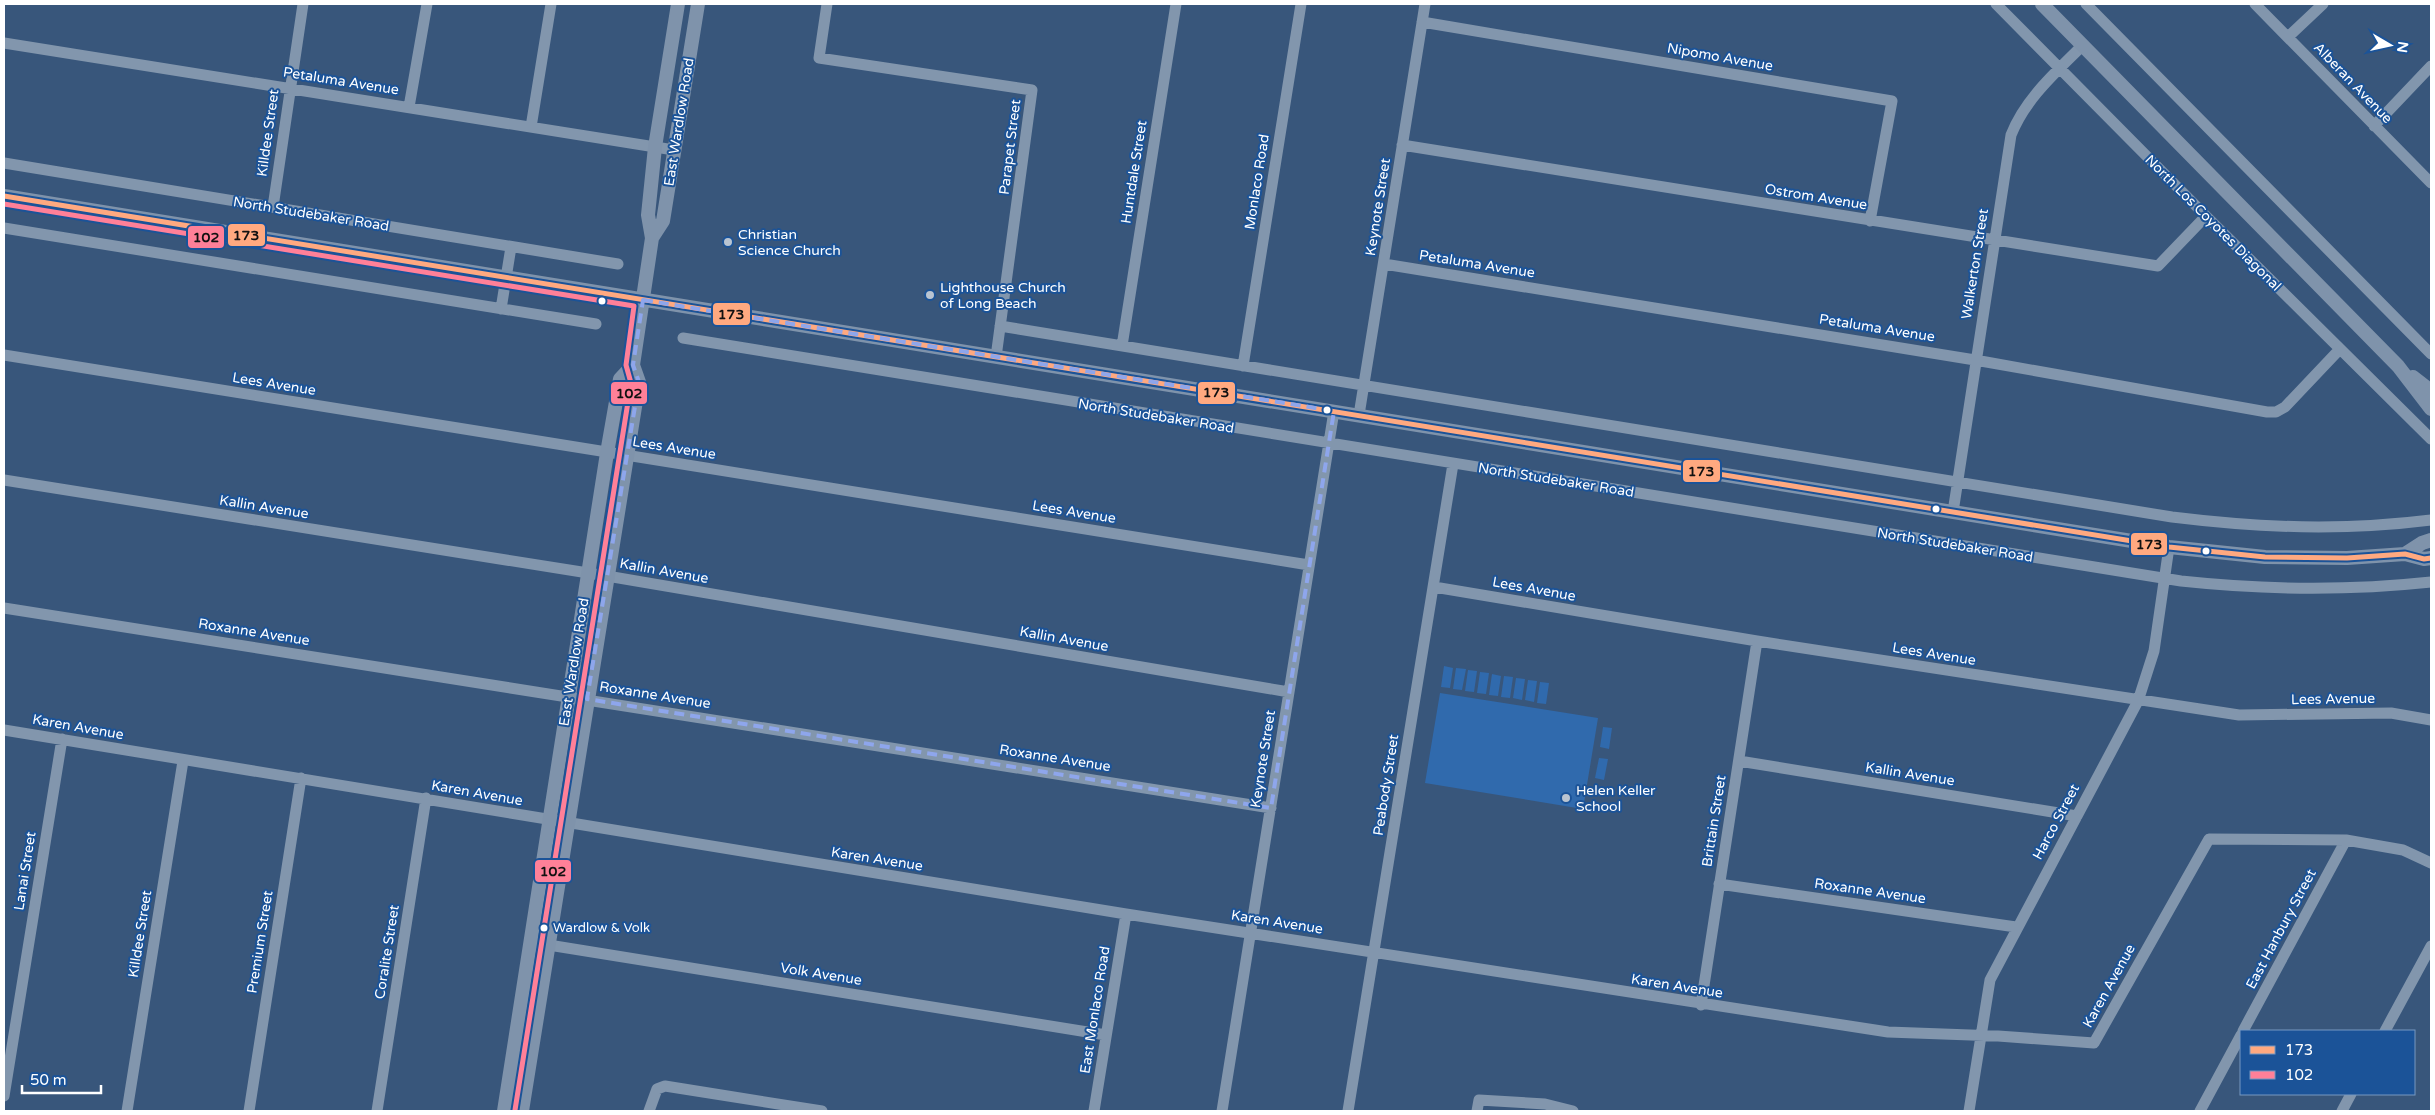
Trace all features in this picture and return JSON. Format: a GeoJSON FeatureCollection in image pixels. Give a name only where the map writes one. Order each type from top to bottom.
{"type":"FeatureCollection","features":[{"type":"Feature","properties":{"kind":"main road","name":"East Wardlow Road"},"geometry":{"type":"LineString","coordinates":[[522,1111],[639,382],[633,364],[652,238],[648,215],[655,147],[678,4]]}},
{"type":"Feature","properties":{"kind":"main road","name":"East Wardlow Road"},"geometry":{"type":"LineString","coordinates":[[652,238],[663,221],[698,4]]}},
{"type":"Feature","properties":{"kind":"main road"},"geometry":{"type":"LineString","coordinates":[[2042,4],[2398,366],[2431,409]]}},
{"type":"Feature","properties":{"kind":"main road"},"geometry":{"type":"LineString","coordinates":[[4,196],[2169,547],[2233,554],[2306,558],[2405,554],[2424,559],[2431,558]]}},
{"type":"Feature","properties":{"kind":"main road","name":"East Wardlow Road"},"geometry":{"type":"LineString","coordinates":[[504,1111],[607,453],[620,379],[633,364]]}},
{"type":"Feature","properties":{"kind":"main road"},"geometry":{"type":"LineString","coordinates":[[2398,366],[2431,391]]}},
{"type":"Feature","properties":{"kind":"main road"},"geometry":{"type":"LineString","coordinates":[[2405,554],[2422,543],[2431,540]]}},
{"type":"Feature","properties":{"kind":"street","name":"Killdee Street"},"geometry":{"type":"LineString","coordinates":[[273,207],[289,88],[303,4]]}},
{"type":"Feature","properties":{"kind":"street"},"geometry":{"type":"LineString","coordinates":[[409,107],[427,4]]}},
{"type":"Feature","properties":{"kind":"street"},"geometry":{"type":"LineString","coordinates":[[531,127],[551,4]]}},
{"type":"Feature","properties":{"kind":"street","name":"Parapet Street"},"geometry":{"type":"LineString","coordinates":[[826,4],[819,58],[1032,90],[996,357]]}},
{"type":"Feature","properties":{"kind":"street","name":"Huntdale Street"},"geometry":{"type":"LineString","coordinates":[[1122,346],[1176,4]]}},
{"type":"Feature","properties":{"kind":"street","name":"Monlaco Road"},"geometry":{"type":"LineString","coordinates":[[1243,366],[1301,4]]}},
{"type":"Feature","properties":{"kind":"street","name":"Keynote Street"},"geometry":{"type":"LineString","coordinates":[[1359,415],[1425,4]]}},
{"type":"Feature","properties":{"kind":"street","name":"North Los Coyotes Diagonal"},"geometry":{"type":"LineString","coordinates":[[1996,4],[2339,350],[2431,439]]}},
{"type":"Feature","properties":{"kind":"street"},"geometry":{"type":"LineString","coordinates":[[2086,4],[2431,354]]}},
{"type":"Feature","properties":{"kind":"street","name":"Alberan Avenue"},"geometry":{"type":"LineString","coordinates":[[2255,4],[2431,183]]}},
{"type":"Feature","properties":{"kind":"street"},"geometry":{"type":"LineString","coordinates":[[2288,37],[2323,4]]}},
{"type":"Feature","properties":{"kind":"street","name":"Nipomo Avenue"},"geometry":{"type":"LineString","coordinates":[[1422,22],[1892,101],[1870,221]]}},
{"type":"Feature","properties":{"kind":"street","name":"Petaluma Avenue"},"geometry":{"type":"LineString","coordinates":[[4,43],[674,150]]}},
{"type":"Feature","properties":{"kind":"street","name":"Walkerton Street"},"geometry":{"type":"LineString","coordinates":[[1953,512],[1975,360],[2014,128],[2019,116],[2031,100],[2082,45]]}},
{"type":"Feature","properties":{"kind":"street"},"geometry":{"type":"LineString","coordinates":[[2374,126],[2431,66]]}},
{"type":"Feature","properties":{"kind":"street","name":"Ostrom Avenue"},"geometry":{"type":"LineString","coordinates":[[1402,145],[2158,266],[2206,216]]}},
{"type":"Feature","properties":{"kind":"street","name":"North Studebaker Road"},"geometry":{"type":"LineString","coordinates":[[4,163],[618,264]]}},
{"type":"Feature","properties":{"kind":"street"},"geometry":{"type":"LineString","coordinates":[[4,228],[596,324]]}},
{"type":"Feature","properties":{"kind":"street"},"geometry":{"type":"LineString","coordinates":[[501,310],[511,247]]}},
{"type":"Feature","properties":{"kind":"street","name":"Petaluma Avenue"},"geometry":{"type":"LineString","coordinates":[[1384,264],[1975,360],[2276,412],[2285,407],[2339,350]]}},
{"type":"Feature","properties":{"kind":"street"},"geometry":{"type":"LineString","coordinates":[[1000,326],[2172,517],[2254,526],[2336,528],[2431,520]]}},
{"type":"Feature","properties":{"kind":"street","name":"North Studebaker Road"},"geometry":{"type":"LineString","coordinates":[[683,338],[2164,579],[2237,587],[2291,589],[2345,589],[2431,582]]}},
{"type":"Feature","properties":{"kind":"street","name":"Lees Avenue"},"geometry":{"type":"LineString","coordinates":[[4,355],[1309,565]]}},
{"type":"Feature","properties":{"kind":"street","name":"Keynote Street"},"geometry":{"type":"LineString","coordinates":[[1222,1111],[1334,411]]}},
{"type":"Feature","properties":{"kind":"street","name":"Peabody Street"},"geometry":{"type":"LineString","coordinates":[[1348,1111],[1453,464]]}},
{"type":"Feature","properties":{"kind":"street","name":"Kallin Avenue"},"geometry":{"type":"LineString","coordinates":[[4,480],[607,576],[1289,692]]}},
{"type":"Feature","properties":{"kind":"street","name":"Harco Street"},"geometry":{"type":"LineString","coordinates":[[1969,1111],[1990,980],[2016,927],[2138,701],[2154,651],[2169,547]]}},
{"type":"Feature","properties":{"kind":"street","name":"Lees Avenue"},"geometry":{"type":"LineString","coordinates":[[1434,587],[1757,641],[2239,715],[2392,713],[2431,720]]}},
{"type":"Feature","properties":{"kind":"street","name":"Roxanne Avenue"},"geometry":{"type":"LineString","coordinates":[[4,608],[1271,808]]}},
{"type":"Feature","properties":{"kind":"street","name":"Brittain Street"},"geometry":{"type":"LineString","coordinates":[[1701,1005],[1757,641]]}},
{"type":"Feature","properties":{"kind":"street","name":"Karen Avenue"},"geometry":{"type":"LineString","coordinates":[[4,730],[183,761],[426,798],[567,824],[1373,954],[1888,1032],[1981,1035],[2094,1043],[2209,839],[2346,840],[2403,850],[2431,863]]}},
{"type":"Feature","properties":{"kind":"street","name":"Lanai Street"},"geometry":{"type":"LineString","coordinates":[[4,1096],[62,739]]}},
{"type":"Feature","properties":{"kind":"street","name":"Killdee Street"},"geometry":{"type":"LineString","coordinates":[[127,1111],[183,761]]}},
{"type":"Feature","properties":{"kind":"street","name":"Kallin Avenue"},"geometry":{"type":"LineString","coordinates":[[1738,761],[2077,816]]}},
{"type":"Feature","properties":{"kind":"street","name":"Premium Street"},"geometry":{"type":"LineString","coordinates":[[249,1111],[301,778]]}},
{"type":"Feature","properties":{"kind":"street","name":"Coralite Street"},"geometry":{"type":"LineString","coordinates":[[377,1111],[426,798]]}},
{"type":"Feature","properties":{"kind":"street","name":"East Hanbury Street"},"geometry":{"type":"LineString","coordinates":[[2244,1030],[2346,840]]}},
{"type":"Feature","properties":{"kind":"street","name":"Roxanne Avenue"},"geometry":{"type":"LineString","coordinates":[[1719,884],[2016,927]]}},
{"type":"Feature","properties":{"kind":"street","name":"East Monlaco Road"},"geometry":{"type":"LineString","coordinates":[[1094,1111],[1126,914]]}},
{"type":"Feature","properties":{"kind":"street","name":"Volk Avenue"},"geometry":{"type":"LineString","coordinates":[[530,942],[1106,1036]]}},
{"type":"Feature","properties":{"kind":"street"},"geometry":{"type":"LineString","coordinates":[[2386,1030],[2431,946]]}},
{"type":"Feature","properties":{"kind":"street"},"geometry":{"type":"LineString","coordinates":[[2200,1111],[2240,1037]]}},
{"type":"Feature","properties":{"kind":"street"},"geometry":{"type":"LineString","coordinates":[[649,1111],[657,1089],[665,1086],[822,1111]]}},
{"type":"Feature","properties":{"kind":"street"},"geometry":{"type":"LineString","coordinates":[[2342,1111],[2350,1095]]}},
{"type":"Feature","properties":{"kind":"street"},"geometry":{"type":"LineString","coordinates":[[1477,1111],[1479,1100],[1545,1104],[1573,1111]]}},
{"type":"Feature","properties":{"kind":"highlighted area"},"geometry":{"type":"Polygon","coordinates":[[[643,300],[1334,411],[1271,808],[587,699],[639,382],[633,365],[643,300]]]}},
{"type":"Feature","properties":{"kind":"shaded area"},"geometry":{"type":"Polygon","coordinates":[[[1444,666],[1453,668],[1450,688],[1441,687],[1444,666]]]}},
{"type":"Feature","properties":{"kind":"shaded area"},"geometry":{"type":"Polygon","coordinates":[[[1456,668],[1466,669],[1462,690],[1453,689],[1456,668]]]}},
{"type":"Feature","properties":{"kind":"shaded area"},"geometry":{"type":"Polygon","coordinates":[[[1468,670],[1477,671],[1474,692],[1465,691],[1468,670]]]}},
{"type":"Feature","properties":{"kind":"shaded area"},"geometry":{"type":"Polygon","coordinates":[[[1480,672],[1489,673],[1486,694],[1477,693],[1480,672]]]}},
{"type":"Feature","properties":{"kind":"shaded area"},"geometry":{"type":"Polygon","coordinates":[[[1492,674],[1501,676],[1498,696],[1489,695],[1492,674]]]}},
{"type":"Feature","properties":{"kind":"shaded area"},"geometry":{"type":"Polygon","coordinates":[[[1504,676],[1513,677],[1510,698],[1501,697],[1504,676]]]}},
{"type":"Feature","properties":{"kind":"shaded area"},"geometry":{"type":"Polygon","coordinates":[[[1516,678],[1525,679],[1522,700],[1513,698],[1516,678]]]}},
{"type":"Feature","properties":{"kind":"shaded area"},"geometry":{"type":"Polygon","coordinates":[[[1528,680],[1537,681],[1534,702],[1525,700],[1528,680]]]}},
{"type":"Feature","properties":{"kind":"shaded area"},"geometry":{"type":"Polygon","coordinates":[[[1540,682],[1549,683],[1546,704],[1537,703],[1540,682]]]}},
{"type":"Feature","properties":{"kind":"shaded area"},"geometry":{"type":"Polygon","coordinates":[[[1440,693],[1598,718],[1583,809],[1425,783],[1440,693]]]}},
{"type":"Feature","properties":{"kind":"shaded area"},"geometry":{"type":"Polygon","coordinates":[[[1603,727],[1612,728],[1609,749],[1600,747],[1603,727]]]}},
{"type":"Feature","properties":{"kind":"shaded area"},"geometry":{"type":"Polygon","coordinates":[[[1599,758],[1608,759],[1604,780],[1595,778],[1599,758]]]}},
{"type":"Feature","properties":{"kind":"transit line","name":"173"},"geometry":{"type":"LineString","coordinates":[[4,196],[2169,547],[2265,557],[2347,558],[2405,554],[2424,559],[2431,558]]}},
{"type":"Feature","properties":{"kind":"transit line","name":"102"},"geometry":{"type":"LineString","coordinates":[[4,204],[634,306],[626,365],[631,383],[515,1110]]}},
{"type":"Feature","properties":{"kind":"place","name":"Christian Science Church"},"geometry":{"type":"Point","coordinates":[728,242]}},
{"type":"Feature","properties":{"kind":"place","name":"Lighthouse Church of Long Beach"},"geometry":{"type":"Point","coordinates":[930,295]}},
{"type":"Feature","properties":{"kind":"place","name":"Helen Keller School"},"geometry":{"type":"Point","coordinates":[1566,798]}},
{"type":"Feature","properties":{"kind":"place","name":"Wardlow & Volk"},"geometry":{"type":"Point","coordinates":[544,928]}}]}
